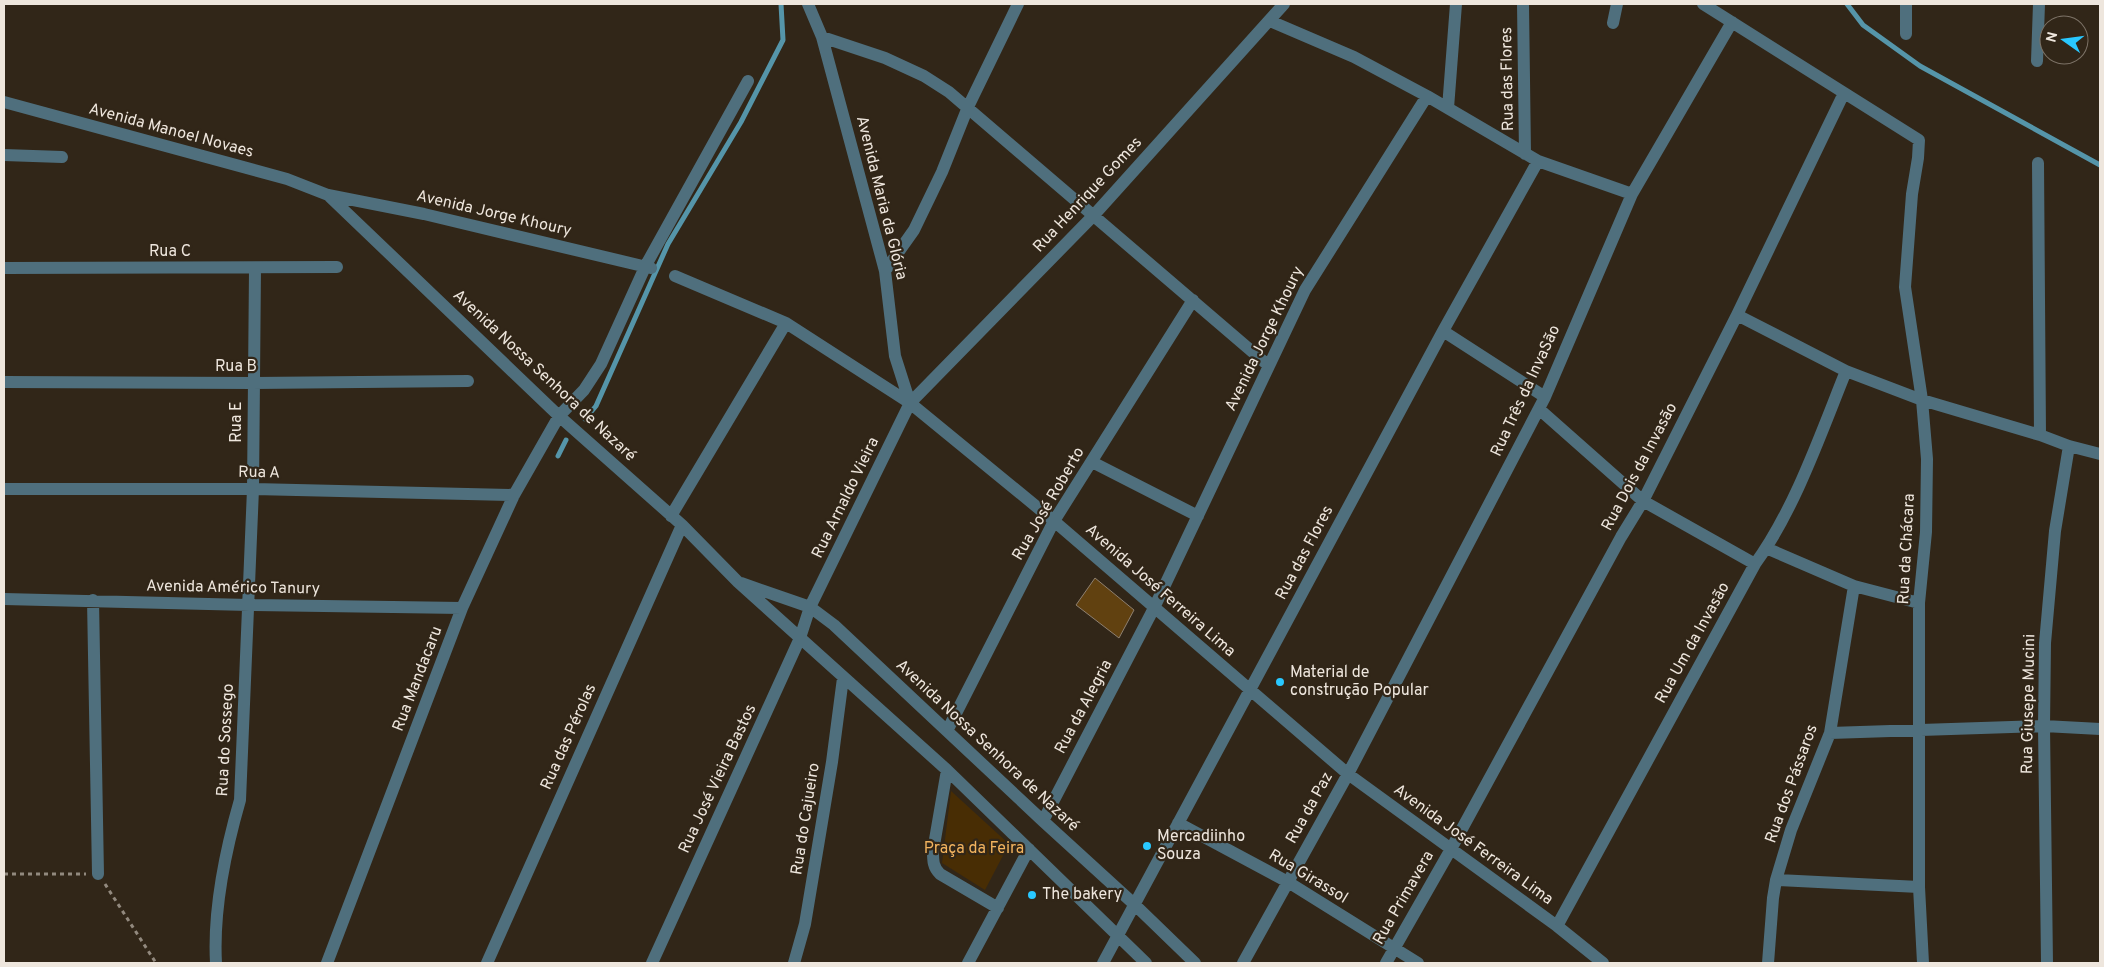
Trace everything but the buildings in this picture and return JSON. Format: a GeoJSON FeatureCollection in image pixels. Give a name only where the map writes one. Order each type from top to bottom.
{"type":"FeatureCollection","features":[{"type":"Feature","properties":{"kind":"street","name":"Avenida Maria da Glória"},"geometry":{"type":"LineString","coordinates":[[808,4],[822,37],[885,272],[895,356],[910,403]]}},
{"type":"Feature","properties":{"kind":"street"},"geometry":{"type":"LineString","coordinates":[[885,272],[914,230],[945,163],[968,106],[1018,4]]}},
{"type":"Feature","properties":{"kind":"street","name":"Rua Henrique Gomes"},"geometry":{"type":"LineString","coordinates":[[910,403],[1094,215],[1284,4]]}},
{"type":"Feature","properties":{"kind":"street"},"geometry":{"type":"LineString","coordinates":[[1448,108],[1456,4]]}},
{"type":"Feature","properties":{"kind":"street","name":"Rua das Flores"},"geometry":{"type":"LineString","coordinates":[[1523,4],[1525,154]]}},
{"type":"Feature","properties":{"kind":"street"},"geometry":{"type":"LineString","coordinates":[[1613,23],[1617,4]]}},
{"type":"Feature","properties":{"kind":"street"},"geometry":{"type":"LineString","coordinates":[[1704,4],[1844,92]]}},
{"type":"Feature","properties":{"kind":"street"},"geometry":{"type":"LineString","coordinates":[[1906,4],[1906,34]]}},
{"type":"Feature","properties":{"kind":"street"},"geometry":{"type":"LineString","coordinates":[[2038,4],[2038,61]]}},
{"type":"Feature","properties":{"kind":"street"},"geometry":{"type":"LineString","coordinates":[[1270,21],[1354,57],[1427,96],[1538,161],[1632,194]]}},
{"type":"Feature","properties":{"kind":"street","name":"Rua Três da InvaSão"},"geometry":{"type":"LineString","coordinates":[[1348,774],[1545,397],[1632,194],[1732,22]]}},
{"type":"Feature","properties":{"kind":"street"},"geometry":{"type":"LineString","coordinates":[[822,37],[885,58],[924,76],[968,106],[1269,366]]}},
{"type":"Feature","properties":{"kind":"street","name":"Rua Mandacaru"},"geometry":{"type":"LineString","coordinates":[[326,963],[462,608],[514,495],[559,416],[584,390],[601,364],[648,266],[748,81]]}},
{"type":"Feature","properties":{"kind":"street","name":"Rua da Chácara"},"geometry":{"type":"LineString","coordinates":[[1844,92],[1919,140],[1912,194],[1905,286],[1922,400],[1927,459],[1926,532],[1920,604],[1918,887],[1923,963]]}},
{"type":"Feature","properties":{"kind":"street","name":"Rua Dois da Invasão"},"geometry":{"type":"LineString","coordinates":[[1452,849],[1621,537],[1643,501],[1844,92]]}},
{"type":"Feature","properties":{"kind":"street","name":"Avenida Jorge Khoury"},"geometry":{"type":"LineString","coordinates":[[1154,608],[1305,290],[1427,96]]}},
{"type":"Feature","properties":{"kind":"street","name":"Avenida Manoel Novaes"},"geometry":{"type":"LineString","coordinates":[[4,102],[288,179],[328,196]]}},
{"type":"Feature","properties":{"kind":"street"},"geometry":{"type":"LineString","coordinates":[[4,156],[62,157]]}},
{"type":"Feature","properties":{"kind":"street","name":"Rua das Flores"},"geometry":{"type":"LineString","coordinates":[[1103,963],[1444,331],[1538,161]]}},
{"type":"Feature","properties":{"kind":"street"},"geometry":{"type":"LineString","coordinates":[[2038,163],[2040,435]]}},
{"type":"Feature","properties":{"kind":"street","name":"Avenida Jorge Khoury"},"geometry":{"type":"LineString","coordinates":[[328,196],[424,214],[648,266]]}},
{"type":"Feature","properties":{"kind":"street","name":"Avenida Nossa Senhora de Nazaré"},"geometry":{"type":"LineString","coordinates":[[328,196],[559,416],[682,525],[738,582],[946,770],[1146,963]]}},
{"type":"Feature","properties":{"kind":"street","name":"Rua C"},"geometry":{"type":"LineString","coordinates":[[4,268],[255,269],[337,267]]}},
{"type":"Feature","properties":{"kind":"street","name":"Rua E"},"geometry":{"type":"LineString","coordinates":[[249,605],[253,489],[255,269]]}},
{"type":"Feature","properties":{"kind":"street","name":"Avenida José Ferreira Lima"},"geometry":{"type":"LineString","coordinates":[[675,276],[786,323],[910,403],[1054,521],[1348,774],[1557,926],[1604,963]]}},
{"type":"Feature","properties":{"kind":"street","name":"Rua José Roberto"},"geometry":{"type":"LineString","coordinates":[[947,731],[1054,521],[1193,300]]}},
{"type":"Feature","properties":{"kind":"street"},"geometry":{"type":"LineString","coordinates":[[1736,315],[1846,372],[1922,400],[2100,454]]}},
{"type":"Feature","properties":{"kind":"street"},"geometry":{"type":"LineString","coordinates":[[671,516],[786,323]]}},
{"type":"Feature","properties":{"kind":"street"},"geometry":{"type":"LineString","coordinates":[[1444,331],[1545,397]]}},
{"type":"Feature","properties":{"kind":"street","name":"Rua Um da Invasão"},"geometry":{"type":"LineString","coordinates":[[1557,926],[1755,564],[1766,548],[1812,454],[1846,372]]}},
{"type":"Feature","properties":{"kind":"street","name":"Rua B"},"geometry":{"type":"LineString","coordinates":[[4,382],[254,383],[468,381]]}},
{"type":"Feature","properties":{"kind":"street","name":"Rua Arnaldo Vieira"},"geometry":{"type":"LineString","coordinates":[[810,607],[910,403]]}},
{"type":"Feature","properties":{"kind":"street"},"geometry":{"type":"LineString","coordinates":[[1539,409],[1643,501],[1755,564]]}},
{"type":"Feature","properties":{"kind":"street","name":"Rua Giusepe Mucini"},"geometry":{"type":"LineString","coordinates":[[2047,963],[2044,726],[2045,643],[2056,531],[2069,446]]}},
{"type":"Feature","properties":{"kind":"street"},"geometry":{"type":"LineString","coordinates":[[1092,462],[1198,516]]}},
{"type":"Feature","properties":{"kind":"street","name":"Rua A"},"geometry":{"type":"LineString","coordinates":[[4,489],[253,489],[514,495]]}},
{"type":"Feature","properties":{"kind":"street","name":"Rua das Pérolas"},"geometry":{"type":"LineString","coordinates":[[487,963],[682,525]]}},
{"type":"Feature","properties":{"kind":"street"},"geometry":{"type":"LineString","coordinates":[[1766,548],[1854,586],[1920,604]]}},
{"type":"Feature","properties":{"kind":"street","name":"Avenida Nossa Senhora de Nazaré"},"geometry":{"type":"LineString","coordinates":[[738,582],[810,607],[834,625],[1195,963]]}},
{"type":"Feature","properties":{"kind":"street","name":"Rua dos Pássaros"},"geometry":{"type":"LineString","coordinates":[[1768,963],[1776,880],[1791,830],[1830,733],[1854,586]]}},
{"type":"Feature","properties":{"kind":"street","name":"Avenida Américo Tanury"},"geometry":{"type":"LineString","coordinates":[[4,599],[462,608]]}},
{"type":"Feature","properties":{"kind":"street"},"geometry":{"type":"LineString","coordinates":[[94,600],[98,874]]}},
{"type":"Feature","properties":{"kind":"street","name":"Rua do Sossego"},"geometry":{"type":"LineString","coordinates":[[216,963],[215,938],[221,887],[230,834],[240,800],[249,605]]}},
{"type":"Feature","properties":{"kind":"street","name":"Rua José Vieira Bastos"},"geometry":{"type":"LineString","coordinates":[[652,963],[800,638],[810,607]]}},
{"type":"Feature","properties":{"kind":"street","name":"Rua da Alegria"},"geometry":{"type":"LineString","coordinates":[[1043,821],[1154,608]]}},
{"type":"Feature","properties":{"kind":"street","name":"Rua do Cajueiro"},"geometry":{"type":"LineString","coordinates":[[794,963],[805,924],[832,762],[843,678]]}},
{"type":"Feature","properties":{"kind":"street"},"geometry":{"type":"LineString","coordinates":[[1830,733],[2044,726],[2100,729]]}},
{"type":"Feature","properties":{"kind":"street"},"geometry":{"type":"LineString","coordinates":[[946,770],[933,851],[935,869],[940,874],[998,908]]}},
{"type":"Feature","properties":{"kind":"street","name":"Rua da Paz"},"geometry":{"type":"LineString","coordinates":[[1243,963],[1348,774]]}},
{"type":"Feature","properties":{"kind":"street","name":"Rua Girassol"},"geometry":{"type":"LineString","coordinates":[[1178,823],[1288,882],[1418,963]]}},
{"type":"Feature","properties":{"kind":"street"},"geometry":{"type":"LineString","coordinates":[[968,963],[1029,849]]}},
{"type":"Feature","properties":{"kind":"street","name":"Rua Primavera"},"geometry":{"type":"LineString","coordinates":[[1386,963],[1452,849]]}},
{"type":"Feature","properties":{"kind":"street"},"geometry":{"type":"LineString","coordinates":[[1776,880],[1918,887]]}},
{"type":"Feature","properties":{"kind":"path"},"geometry":{"type":"LineString","coordinates":[[4,874],[98,874],[156,963]]}},
{"type":"Feature","properties":{"kind":"green space","name":"Praça da Feira"},"geometry":{"type":"Polygon","coordinates":[[[951,791],[1009,844],[985,890],[942,863],[951,791]]]}},
{"type":"Feature","properties":{"kind":"waterway"},"geometry":{"type":"LineString","coordinates":[[585,419],[596,406],[668,244],[741,122],[783,40],[781,4]]}},
{"type":"Feature","properties":{"kind":"waterway"},"geometry":{"type":"LineString","coordinates":[[1847,4],[1863,25],[1920,66],[2100,165]]}},
{"type":"Feature","properties":{"kind":"waterway"},"geometry":{"type":"LineString","coordinates":[[558,456],[566,440]]}},
{"type":"Feature","properties":{"kind":"place","name":"Material de construção Popular"},"geometry":{"type":"Point","coordinates":[1280,682]}},
{"type":"Feature","properties":{"kind":"place","name":"Mercadiinho Souza"},"geometry":{"type":"Point","coordinates":[1147,846]}},
{"type":"Feature","properties":{"kind":"place","name":"The bakery"},"geometry":{"type":"Point","coordinates":[1032,895]}}]}
